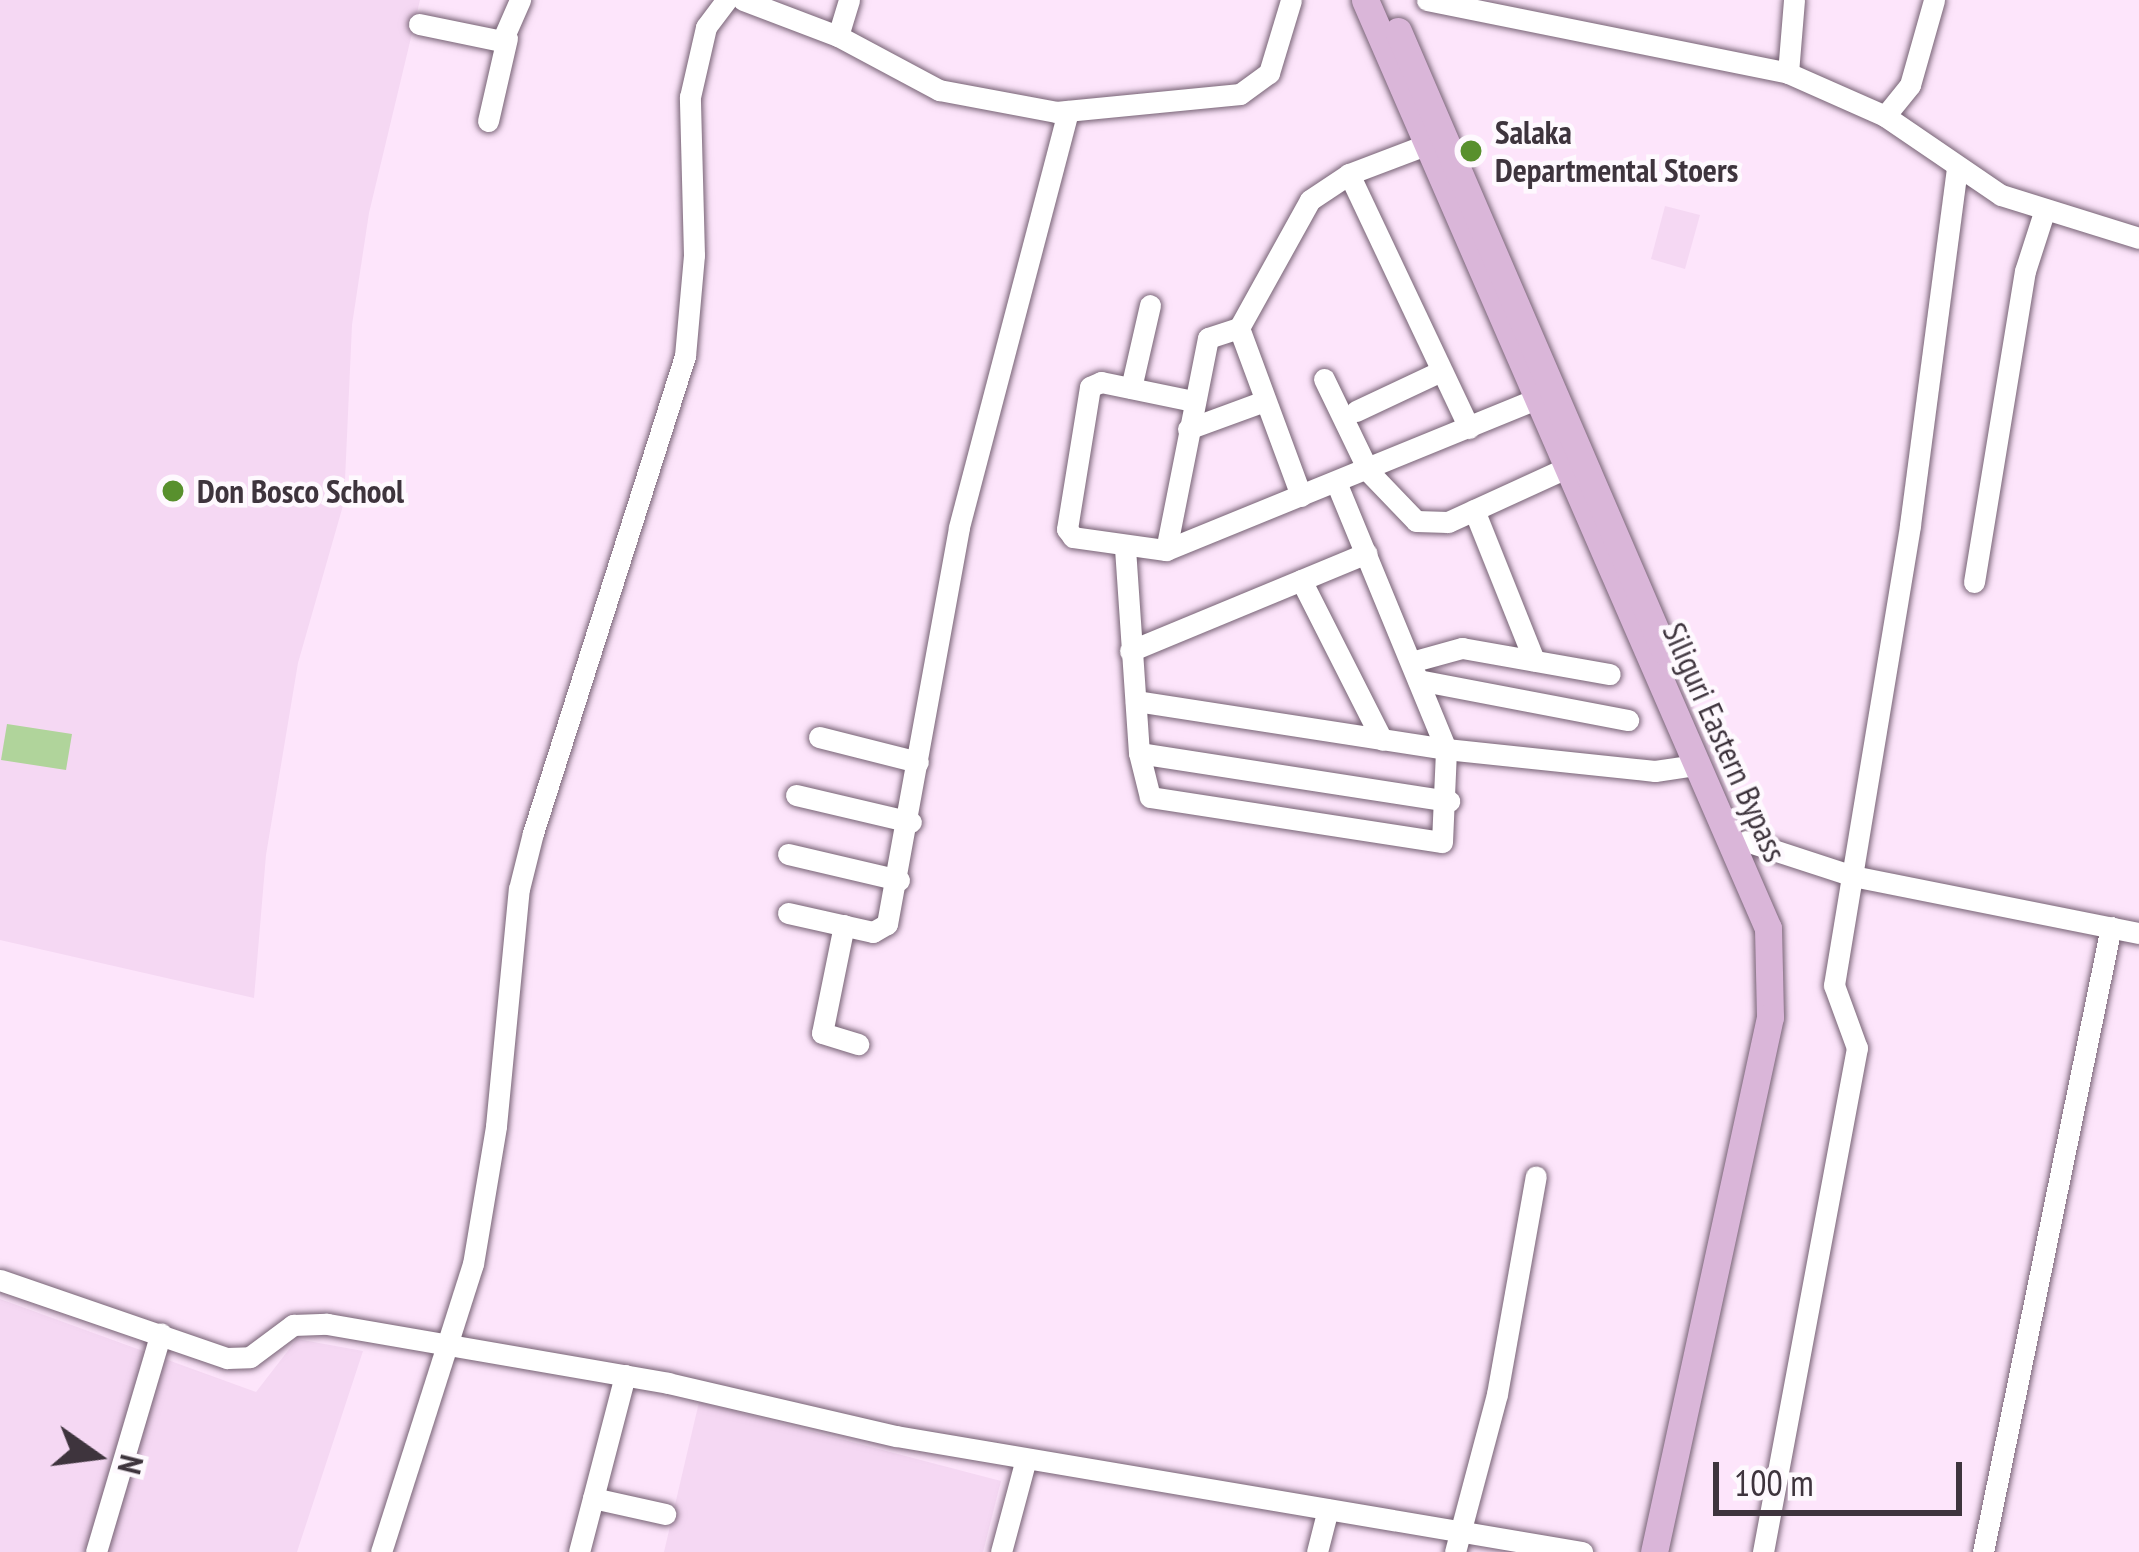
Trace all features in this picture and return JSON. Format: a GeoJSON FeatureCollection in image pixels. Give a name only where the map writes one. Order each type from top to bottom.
{"type":"FeatureCollection","features":[{"type":"Feature","properties":{"kind":"main road","name":"Siliguri Eastern Bypass"},"geometry":{"type":"LineString","coordinates":[[1365,0],[1534,400],[1768,928],[1773,987],[1654,1552]]}},
{"type":"Feature","properties":{"kind":"main road","name":"Siliguri Eastern Bypass"},"geometry":{"type":"LineString","coordinates":[[1384,0],[1780,922],[1786,1002],[1672,1552]]}},
{"type":"Feature","properties":{"kind":"street"},"geometry":{"type":"LineString","coordinates":[[488,121],[520,0]]}},
{"type":"Feature","properties":{"kind":"street"},"geometry":{"type":"LineString","coordinates":[[381,1552],[454,1342],[488,1187],[519,890],[685,356],[694,255],[690,97],[706,27],[726,0]]}},
{"type":"Feature","properties":{"kind":"street"},"geometry":{"type":"LineString","coordinates":[[743,0],[838,35],[939,90],[1018,109],[1068,111],[1240,94],[1268,73],[1291,0]]}},
{"type":"Feature","properties":{"kind":"street"},"geometry":{"type":"LineString","coordinates":[[838,35],[849,0]]}},
{"type":"Feature","properties":{"kind":"street"},"geometry":{"type":"LineString","coordinates":[[1427,0],[1788,73],[1885,116],[1957,169],[2044,212],[2139,238]]}},
{"type":"Feature","properties":{"kind":"street"},"geometry":{"type":"LineString","coordinates":[[1788,73],[1794,0]]}},
{"type":"Feature","properties":{"kind":"street"},"geometry":{"type":"LineString","coordinates":[[1885,116],[1910,85],[1934,0]]}},
{"type":"Feature","properties":{"kind":"street"},"geometry":{"type":"LineString","coordinates":[[419,24],[507,38]]}},
{"type":"Feature","properties":{"kind":"street"},"geometry":{"type":"LineString","coordinates":[[788,913],[844,926],[884,929],[910,822],[959,527],[1068,111]]}},
{"type":"Feature","properties":{"kind":"street"},"geometry":{"type":"LineString","coordinates":[[1166,550],[1192,400],[1208,338],[1239,328],[1310,200],[1349,174],[1428,144]]}},
{"type":"Feature","properties":{"kind":"street"},"geometry":{"type":"LineString","coordinates":[[1763,1552],[1857,1048],[1834,996],[1957,169]]}},
{"type":"Feature","properties":{"kind":"street"},"geometry":{"type":"LineString","coordinates":[[1349,174],[1469,428]]}},
{"type":"Feature","properties":{"kind":"street"},"geometry":{"type":"LineString","coordinates":[[1974,582],[2026,271],[2044,212]]}},
{"type":"Feature","properties":{"kind":"street"},"geometry":{"type":"LineString","coordinates":[[1131,388],[1150,305]]}},
{"type":"Feature","properties":{"kind":"street"},"geometry":{"type":"LineString","coordinates":[[1239,328],[1301,496]]}},
{"type":"Feature","properties":{"kind":"street"},"geometry":{"type":"LineString","coordinates":[[1356,411],[1441,371]]}},
{"type":"Feature","properties":{"kind":"street"},"geometry":{"type":"LineString","coordinates":[[1324,379],[1369,472],[1416,520],[1436,525],[1564,469]]}},
{"type":"Feature","properties":{"kind":"street"},"geometry":{"type":"LineString","coordinates":[[1192,400],[1131,388],[1090,387],[1067,529],[1072,537],[1125,548],[1166,550],[1369,472],[1534,400]]}},
{"type":"Feature","properties":{"kind":"street"},"geometry":{"type":"LineString","coordinates":[[1188,429],[1264,401]]}},
{"type":"Feature","properties":{"kind":"street"},"geometry":{"type":"LineString","coordinates":[[1125,548],[1144,786],[1163,802],[1436,844],[1446,835],[1446,749],[1337,485]]}},
{"type":"Feature","properties":{"kind":"street"},"geometry":{"type":"LineString","coordinates":[[1474,510],[1534,660]]}},
{"type":"Feature","properties":{"kind":"street"},"geometry":{"type":"LineString","coordinates":[[1130,651],[1367,553]]}},
{"type":"Feature","properties":{"kind":"street"},"geometry":{"type":"LineString","coordinates":[[1301,580],[1382,740]]}},
{"type":"Feature","properties":{"kind":"street"},"geometry":{"type":"LineString","coordinates":[[1415,671],[1462,647],[1610,674]]}},
{"type":"Feature","properties":{"kind":"street"},"geometry":{"type":"LineString","coordinates":[[1415,671],[1628,720]]}},
{"type":"Feature","properties":{"kind":"street"},"geometry":{"type":"LineString","coordinates":[[1136,700],[1446,749],[1655,771],[1695,764]]}},
{"type":"Feature","properties":{"kind":"street"},"geometry":{"type":"LineString","coordinates":[[819,737],[918,762]]}},
{"type":"Feature","properties":{"kind":"street"},"geometry":{"type":"LineString","coordinates":[[1139,753],[1449,801]]}},
{"type":"Feature","properties":{"kind":"street"},"geometry":{"type":"LineString","coordinates":[[796,795],[910,822]]}},
{"type":"Feature","properties":{"kind":"street"},"geometry":{"type":"LineString","coordinates":[[1746,841],[1853,876],[2139,933]]}},
{"type":"Feature","properties":{"kind":"street"},"geometry":{"type":"LineString","coordinates":[[788,854],[899,880]]}},
{"type":"Feature","properties":{"kind":"street"},"geometry":{"type":"LineString","coordinates":[[844,926],[822,1033],[858,1044]]}},
{"type":"Feature","properties":{"kind":"street"},"geometry":{"type":"LineString","coordinates":[[1983,1552],[2111,928]]}},
{"type":"Feature","properties":{"kind":"street"},"geometry":{"type":"LineString","coordinates":[[1457,1543],[1497,1394],[1536,1177]]}},
{"type":"Feature","properties":{"kind":"street"},"geometry":{"type":"LineString","coordinates":[[0,1280],[241,1360],[293,1325],[454,1342],[1026,1459],[1328,1509],[1457,1543],[1582,1552]]}},
{"type":"Feature","properties":{"kind":"street"},"geometry":{"type":"LineString","coordinates":[[96,1552],[161,1333]]}},
{"type":"Feature","properties":{"kind":"street"},"geometry":{"type":"LineString","coordinates":[[579,1552],[625,1375]]}},
{"type":"Feature","properties":{"kind":"street"},"geometry":{"type":"LineString","coordinates":[[1001,1552],[1026,1459]]}},
{"type":"Feature","properties":{"kind":"street"},"geometry":{"type":"LineString","coordinates":[[593,1498],[665,1514]]}},
{"type":"Feature","properties":{"kind":"street"},"geometry":{"type":"LineString","coordinates":[[1317,1552],[1328,1509]]}},
{"type":"Feature","properties":{"kind":"shaded area","name":"Don Bosco School"},"geometry":{"type":"Polygon","coordinates":[[[0,0],[420,0],[369,213],[352,325],[344,502],[298,663],[266,855],[254,998],[0,940],[0,0]]]}},
{"type":"Feature","properties":{"kind":"shaded area"},"geometry":{"type":"Polygon","coordinates":[[[1665,206],[1700,215],[1685,269],[1651,259],[1665,206]]]}},
{"type":"Feature","properties":{"kind":"shaded area"},"geometry":{"type":"Polygon","coordinates":[[[0,1299],[256,1392],[297,1339],[363,1351],[297,1552],[0,1552],[0,1299]]]}},
{"type":"Feature","properties":{"kind":"shaded area"},"geometry":{"type":"Polygon","coordinates":[[[699,1402],[1001,1481],[983,1552],[664,1552],[699,1402]]]}},
{"type":"Feature","properties":{"kind":"green space"},"geometry":{"type":"Polygon","coordinates":[[[7,724],[72,734],[66,770],[1,760],[7,724]]]}},
{"type":"Feature","properties":{"kind":"place","name":"Salaka Departmental Stoers"},"geometry":{"type":"Point","coordinates":[1471,151]}},
{"type":"Feature","properties":{"kind":"place","name":"Don Bosco School"},"geometry":{"type":"Point","coordinates":[173,491]}}]}
